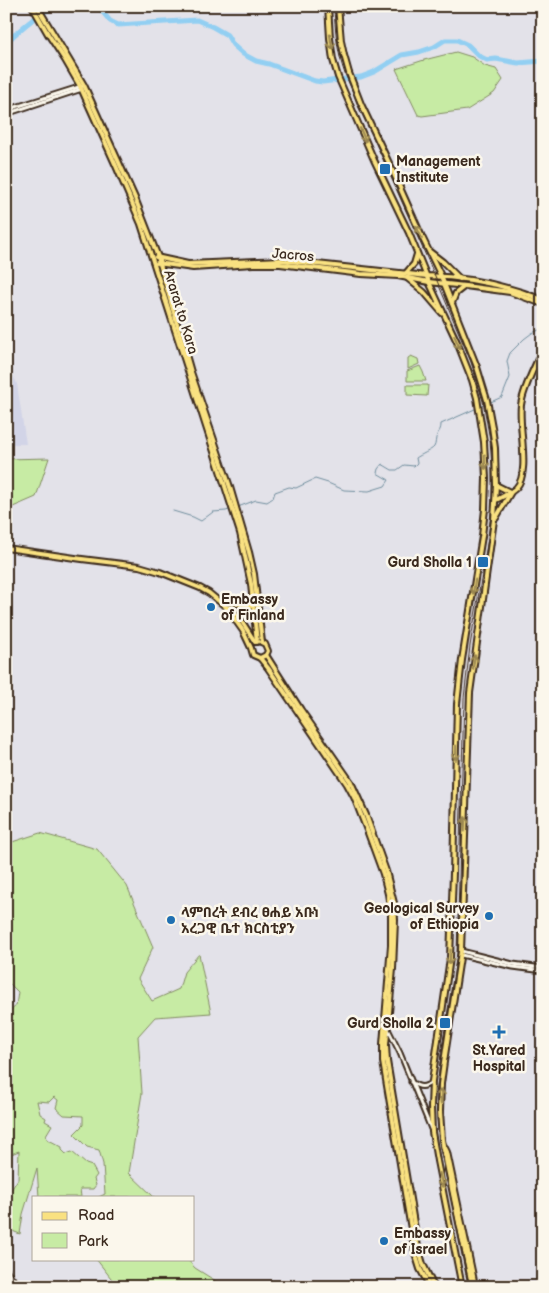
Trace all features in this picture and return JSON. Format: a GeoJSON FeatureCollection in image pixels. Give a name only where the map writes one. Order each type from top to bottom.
{"type":"FeatureCollection","features":[{"type":"Feature","properties":{"kind":"main road"},"geometry":{"type":"LineString","coordinates":[[328,6],[330,38],[338,76],[467,366],[478,403],[486,460],[485,509],[482,536],[462,660],[457,704],[461,953],[441,1084],[440,1111],[443,1144],[447,1152],[474,1281],[472,1287]]}},
{"type":"Feature","properties":{"kind":"main road"},"geometry":{"type":"LineString","coordinates":[[338,6],[341,42],[349,73],[365,113],[441,276],[478,367],[487,400],[495,448],[496,500],[494,520],[470,693],[464,834],[430,1107],[437,1161],[462,1287]]}},
{"type":"Feature","properties":{"kind":"main road","name":"Ararat to Kara"},"geometry":{"type":"LineString","coordinates":[[36,8],[83,87],[135,198],[158,257],[191,372],[233,504],[234,516],[251,584],[258,642]]}},
{"type":"Feature","properties":{"kind":"main road"},"geometry":{"type":"LineString","coordinates":[[6,112],[83,87]]}},
{"type":"Feature","properties":{"kind":"main road","name":"Ararat to Kara"},"geometry":{"type":"LineString","coordinates":[[83,87],[142,227],[193,391],[233,504],[237,510],[254,574],[258,642]]}},
{"type":"Feature","properties":{"kind":"main road"},"geometry":{"type":"LineString","coordinates":[[417,252],[414,264],[406,275],[424,292],[446,318]]}},
{"type":"Feature","properties":{"kind":"main road"},"geometry":{"type":"LineString","coordinates":[[429,252],[443,262],[460,279]]}},
{"type":"Feature","properties":{"kind":"main road","name":"Jacros"},"geometry":{"type":"LineString","coordinates":[[152,257],[188,264],[264,260],[361,274],[441,276],[504,286],[541,301]]}},
{"type":"Feature","properties":{"kind":"main road","name":"Jacros"},"geometry":{"type":"LineString","coordinates":[[153,262],[193,268],[280,262]]}},
{"type":"Feature","properties":{"kind":"main road","name":"Jacros"},"geometry":{"type":"LineString","coordinates":[[406,275],[429,282],[510,292],[541,301]]}},
{"type":"Feature","properties":{"kind":"main road"},"geometry":{"type":"LineString","coordinates":[[452,303],[456,293],[465,286]]}},
{"type":"Feature","properties":{"kind":"main road"},"geometry":{"type":"LineString","coordinates":[[494,520],[519,483],[524,469],[520,422],[522,402],[543,347]]}},
{"type":"Feature","properties":{"kind":"main road"},"geometry":{"type":"LineString","coordinates":[[496,486],[512,491]]}},
{"type":"Feature","properties":{"kind":"main road"},"geometry":{"type":"LineString","coordinates":[[496,500],[512,491]]}},
{"type":"Feature","properties":{"kind":"main road"},"geometry":{"type":"LineString","coordinates":[[6,548],[139,566],[200,588],[230,608],[238,615],[258,642],[265,644],[268,648],[266,655],[260,658]]}},
{"type":"Feature","properties":{"kind":"main road"},"geometry":{"type":"LineString","coordinates":[[218,600],[253,606]]}},
{"type":"Feature","properties":{"kind":"main road"},"geometry":{"type":"LineString","coordinates":[[226,606],[239,625],[253,655],[260,658],[271,671],[347,784],[380,859]]}},
{"type":"Feature","properties":{"kind":"main road"},"geometry":{"type":"LineString","coordinates":[[251,648],[258,642]]}},
{"type":"Feature","properties":{"kind":"main road"},"geometry":{"type":"LineString","coordinates":[[266,655],[301,710],[351,782],[366,815],[380,859],[391,913],[387,1061],[409,1199]]}},
{"type":"Feature","properties":{"kind":"main road"},"geometry":{"type":"LineString","coordinates":[[461,953],[513,967],[543,969]]}},
{"type":"Feature","properties":{"kind":"main road"},"geometry":{"type":"LineString","coordinates":[[390,983],[382,1053],[383,1062],[421,1264],[430,1287]]}},
{"type":"Feature","properties":{"kind":"main road"},"geometry":{"type":"LineString","coordinates":[[385,1024],[400,1054],[432,1132]]}},
{"type":"Feature","properties":{"kind":"main road"},"geometry":{"type":"LineString","coordinates":[[412,1082],[422,1087],[432,1081]]}},
{"type":"Feature","properties":{"kind":"main road"},"geometry":{"type":"LineString","coordinates":[[421,1264],[434,1287]]}},
{"type":"Feature","properties":{"kind":"main road"},"geometry":{"type":"LineString","coordinates":[[6,1270],[20,1287]]}},
{"type":"Feature","properties":{"kind":"main road"},"geometry":{"type":"LineString","coordinates":[[6,1282],[11,1287]]}},
{"type":"Feature","properties":{"kind":"shaded area"},"geometry":{"type":"Polygon","coordinates":[[[6,360],[17,384],[26,444],[6,444],[6,360]]]}},
{"type":"Feature","properties":{"kind":"green space"},"geometry":{"type":"Polygon","coordinates":[[[456,52],[472,57],[485,66],[496,69],[503,80],[494,93],[467,110],[418,115],[396,69],[456,52]]]}},
{"type":"Feature","properties":{"kind":"green space"},"geometry":{"type":"Polygon","coordinates":[[[411,356],[418,359],[419,364],[408,369],[408,358],[411,356]]]}},
{"type":"Feature","properties":{"kind":"green space"},"geometry":{"type":"Polygon","coordinates":[[[420,366],[426,381],[407,381],[407,371],[420,366]]]}},
{"type":"Feature","properties":{"kind":"green space"},"geometry":{"type":"Polygon","coordinates":[[[407,385],[428,385],[427,396],[407,395],[407,385]]]}},
{"type":"Feature","properties":{"kind":"green space"},"geometry":{"type":"Polygon","coordinates":[[[49,458],[36,497],[6,510],[6,459],[49,458]]]}},
{"type":"Feature","properties":{"kind":"green space"},"geometry":{"type":"Polygon","coordinates":[[[40,833],[97,849],[127,886],[153,947],[138,979],[152,1001],[179,989],[184,972],[199,954],[211,1013],[155,1017],[138,1036],[142,1093],[129,1173],[153,1196],[101,1196],[105,1194],[103,1164],[99,1150],[87,1147],[74,1134],[83,1125],[83,1116],[64,1115],[56,1108],[58,1100],[54,1097],[49,1102],[37,1101],[40,1114],[46,1118],[45,1121],[52,1125],[46,1135],[47,1139],[62,1147],[66,1154],[72,1152],[86,1164],[92,1166],[97,1175],[94,1179],[96,1185],[93,1189],[80,1189],[81,1196],[39,1196],[37,1168],[23,1214],[20,1234],[6,1227],[6,1198],[18,1179],[19,1151],[6,1156],[6,1009],[10,1011],[16,1006],[18,992],[6,980],[6,844],[40,833]]]}},
{"type":"Feature","properties":{"kind":"green space"},"geometry":{"type":"Polygon","coordinates":[[[97,1260],[188,1260],[195,1268],[222,1285],[233,1284],[235,1287],[118,1287],[97,1260]]]}},
{"type":"Feature","properties":{"kind":"waterway"},"geometry":{"type":"LineString","coordinates":[[6,43],[29,22],[55,6]]}},
{"type":"Feature","properties":{"kind":"waterway"},"geometry":{"type":"LineString","coordinates":[[95,6],[110,21],[118,25],[197,20],[227,35],[233,45],[243,54],[256,61],[323,82],[361,77],[374,72],[402,55],[434,47],[445,40],[457,40],[468,45],[479,56],[487,60],[496,59],[518,63],[543,61]]}},
{"type":"Feature","properties":{"kind":"waterway"},"geometry":{"type":"LineString","coordinates":[[238,507],[256,500],[267,502],[273,498],[275,492],[289,487],[296,488],[315,479],[344,490],[369,491],[385,486],[389,480],[377,473],[382,464],[392,470],[397,470],[404,465],[414,466],[417,463],[416,458],[434,447],[441,424],[502,397],[510,377],[507,361],[510,353],[524,339],[543,326]]}},
{"type":"Feature","properties":{"kind":"waterway"},"geometry":{"type":"LineString","coordinates":[[173,511],[201,521],[213,512],[232,509]]}},
{"type":"Feature","properties":{"kind":"tram line"},"geometry":{"type":"LineString","coordinates":[[334,6],[337,41],[345,74],[471,362],[483,401],[490,440],[492,504],[464,698],[457,953],[436,1095],[440,1148],[470,1287]]}},
{"type":"Feature","properties":{"kind":"place","name":"Management Institute"},"geometry":{"type":"Point","coordinates":[385,169]}},
{"type":"Feature","properties":{"kind":"place","name":"Gurd Sholla 1"},"geometry":{"type":"Point","coordinates":[483,562]}},
{"type":"Feature","properties":{"kind":"place","name":"Embassy of Finland"},"geometry":{"type":"Point","coordinates":[211,607]}},
{"type":"Feature","properties":{"kind":"place","name":"Geological Survey of Ethiopia"},"geometry":{"type":"Point","coordinates":[489,916]}},
{"type":"Feature","properties":{"kind":"place","name":"ላምበረት ደብረ ፀሐይ አቡነ አረጋዊ ቤተ ክርስቲያን"},"geometry":{"type":"Point","coordinates":[171,920]}},
{"type":"Feature","properties":{"kind":"place","name":"Gurd Sholla 2"},"geometry":{"type":"Point","coordinates":[445,1023]}},
{"type":"Feature","properties":{"kind":"place","name":"St.Yared Hospital"},"geometry":{"type":"Point","coordinates":[499,1032]}},
{"type":"Feature","properties":{"kind":"place","name":"Embassy of Israel"},"geometry":{"type":"Point","coordinates":[384,1241]}}]}
